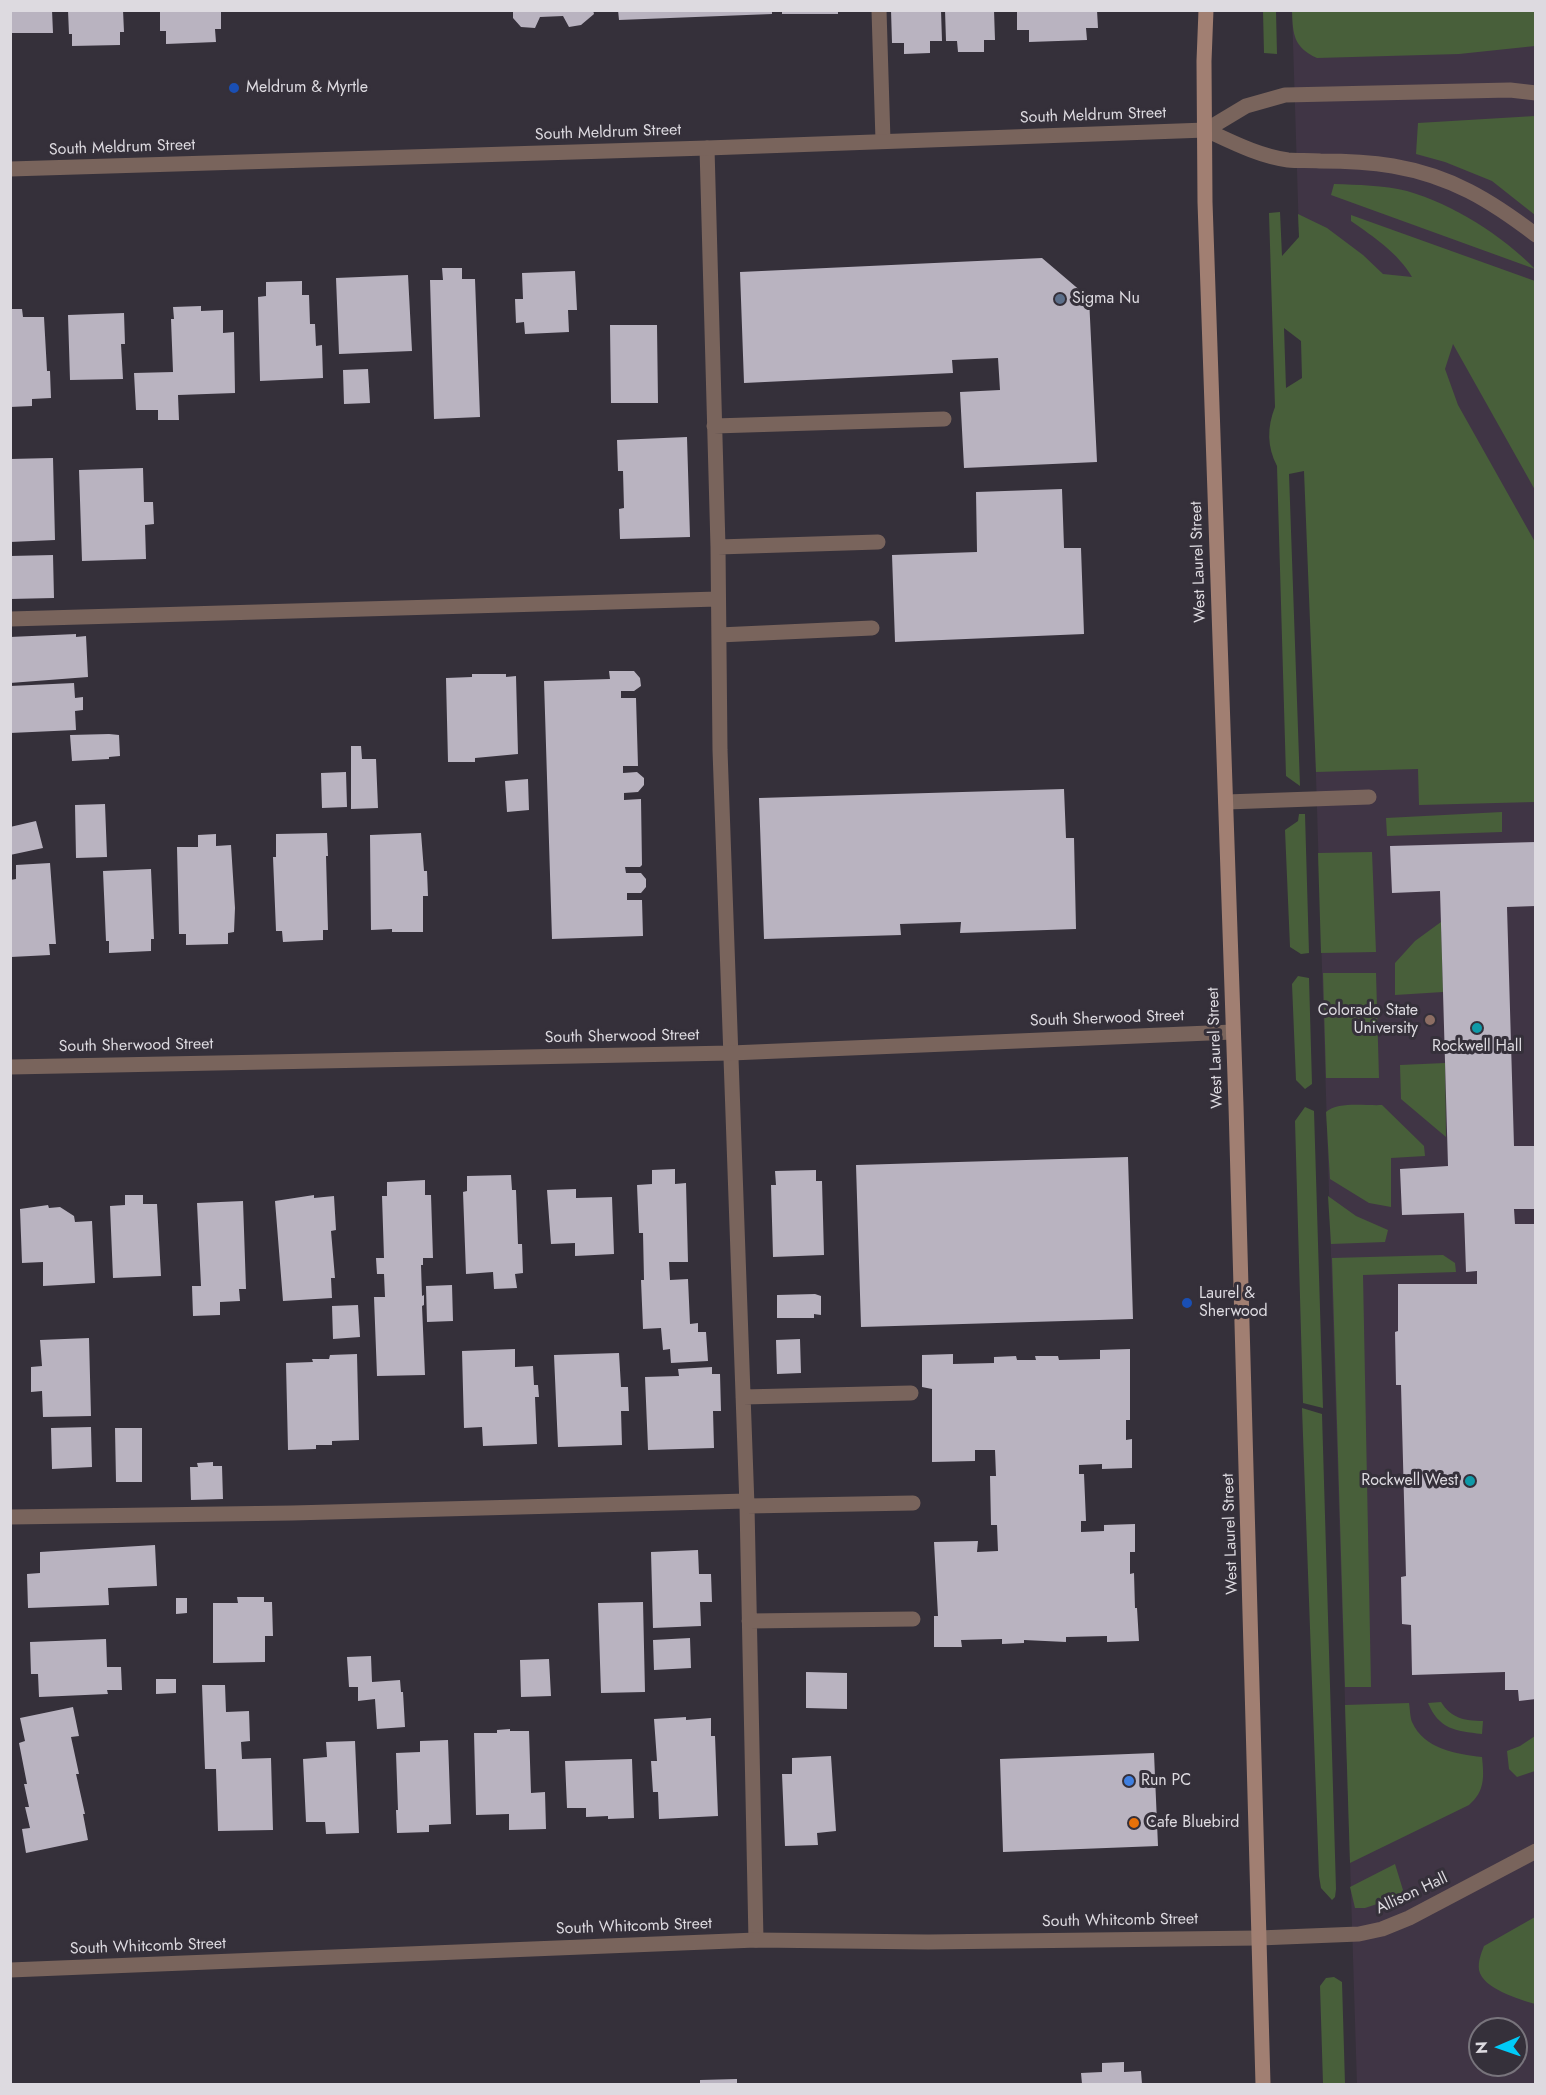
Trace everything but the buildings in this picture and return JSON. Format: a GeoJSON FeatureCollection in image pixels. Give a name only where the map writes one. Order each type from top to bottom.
{"type":"FeatureCollection","features":[{"type":"Feature","properties":{"kind":"main road","name":"West Laurel Street"},"geometry":{"type":"LineString","coordinates":[[1206,10],[1205,202],[1226,802],[1263,2085]]}},
{"type":"Feature","properties":{"kind":"street"},"geometry":{"type":"LineString","coordinates":[[879,10],[884,141]]}},
{"type":"Feature","properties":{"kind":"street"},"geometry":{"type":"LineString","coordinates":[[1206,130],[1246,106],[1285,95],[1510,90],[1536,93]]}},
{"type":"Feature","properties":{"kind":"street"},"geometry":{"type":"LineString","coordinates":[[1206,130],[1247,148],[1287,160],[1358,162],[1393,166],[1431,175],[1464,187],[1504,211],[1536,235]]}},
{"type":"Feature","properties":{"kind":"street","name":"South Meldrum Street"},"geometry":{"type":"LineString","coordinates":[[10,169],[1206,130]]}},
{"type":"Feature","properties":{"kind":"street"},"geometry":{"type":"LineString","coordinates":[[706,148],[718,547],[720,750],[747,1504],[756,1940]]}},
{"type":"Feature","properties":{"kind":"street"},"geometry":{"type":"LineString","coordinates":[[714,426],[944,419]]}},
{"type":"Feature","properties":{"kind":"street"},"geometry":{"type":"LineString","coordinates":[[718,547],[878,542]]}},
{"type":"Feature","properties":{"kind":"street"},"geometry":{"type":"LineString","coordinates":[[10,619],[718,599]]}},
{"type":"Feature","properties":{"kind":"street"},"geometry":{"type":"LineString","coordinates":[[719,635],[872,628]]}},
{"type":"Feature","properties":{"kind":"street"},"geometry":{"type":"LineString","coordinates":[[1226,802],[1369,797]]}},
{"type":"Feature","properties":{"kind":"street","name":"South Sherwood Street"},"geometry":{"type":"LineString","coordinates":[[10,1067],[731,1053],[1233,1032]]}},
{"type":"Feature","properties":{"kind":"street"},"geometry":{"type":"LineString","coordinates":[[743,1397],[911,1393]]}},
{"type":"Feature","properties":{"kind":"street"},"geometry":{"type":"LineString","coordinates":[[10,1517],[913,1503]]}},
{"type":"Feature","properties":{"kind":"street"},"geometry":{"type":"LineString","coordinates":[[749,1621],[913,1619]]}},
{"type":"Feature","properties":{"kind":"street","name":"Allison Hall"},"geometry":{"type":"LineString","coordinates":[[1259,1938],[1359,1934],[1382,1929],[1409,1918],[1536,1851]]}},
{"type":"Feature","properties":{"kind":"street","name":"South Whitcomb Street"},"geometry":{"type":"LineString","coordinates":[[10,1970],[756,1940],[928,1942],[1259,1938]]}},
{"type":"Feature","properties":{"kind":"shaded area","name":"Colorado State University"},"geometry":{"type":"Polygon","coordinates":[[[1292,11],[1535,11],[1535,2084],[1357,2084],[1292,11]]]}},
{"type":"Feature","properties":{"kind":"green space"},"geometry":{"type":"Polygon","coordinates":[[[1263,11],[1276,11],[1277,54],[1264,53],[1263,11]]]}},
{"type":"Feature","properties":{"kind":"green space"},"geometry":{"type":"Polygon","coordinates":[[[1292,11],[1535,11],[1535,46],[1459,54],[1317,58],[1303,49],[1296,39],[1292,11]]]}},
{"type":"Feature","properties":{"kind":"green space"},"geometry":{"type":"Polygon","coordinates":[[[1535,116],[1535,215],[1492,181],[1445,162],[1416,154],[1418,123],[1535,116]]]}},
{"type":"Feature","properties":{"kind":"green space"},"geometry":{"type":"Polygon","coordinates":[[[1334,184],[1398,189],[1442,204],[1493,233],[1535,269],[1331,195],[1334,184]]]}},
{"type":"Feature","properties":{"kind":"green space"},"geometry":{"type":"Polygon","coordinates":[[[1280,212],[1282,256],[1299,237],[1298,214],[1327,228],[1363,255],[1383,274],[1412,277],[1393,253],[1351,221],[1351,215],[1535,281],[1535,490],[1453,344],[1445,369],[1458,405],[1535,542],[1535,802],[1419,805],[1418,769],[1316,772],[1304,471],[1289,474],[1300,786],[1286,776],[1277,466],[1271,452],[1269,437],[1275,407],[1269,213],[1280,212]],[[1284,328],[1286,388],[1302,378],[1301,341],[1284,328]]]}},
{"type":"Feature","properties":{"kind":"green space"},"geometry":{"type":"Polygon","coordinates":[[[1502,812],[1502,832],[1387,836],[1386,818],[1502,812]]]}},
{"type":"Feature","properties":{"kind":"green space"},"geometry":{"type":"Polygon","coordinates":[[[1299,814],[1305,814],[1309,953],[1301,954],[1290,947],[1285,830],[1298,821],[1299,814]]]}},
{"type":"Feature","properties":{"kind":"green space"},"geometry":{"type":"Polygon","coordinates":[[[1372,852],[1376,952],[1321,953],[1318,853],[1372,852]]]}},
{"type":"Feature","properties":{"kind":"green space"},"geometry":{"type":"Polygon","coordinates":[[[1441,922],[1443,992],[1395,995],[1395,963],[1415,941],[1441,922]]]}},
{"type":"Feature","properties":{"kind":"green space"},"geometry":{"type":"Polygon","coordinates":[[[1323,973],[1376,973],[1379,1078],[1326,1078],[1323,973]]]}},
{"type":"Feature","properties":{"kind":"green space"},"geometry":{"type":"Polygon","coordinates":[[[1298,976],[1309,978],[1312,1084],[1305,1089],[1296,1080],[1292,984],[1298,976]]]}},
{"type":"Feature","properties":{"kind":"green space"},"geometry":{"type":"Polygon","coordinates":[[[1445,1063],[1446,1137],[1401,1099],[1400,1065],[1445,1063]]]}},
{"type":"Feature","properties":{"kind":"green space"},"geometry":{"type":"Polygon","coordinates":[[[1345,1105],[1382,1105],[1424,1146],[1425,1156],[1391,1158],[1391,1207],[1369,1203],[1330,1179],[1326,1112],[1345,1105]]]}},
{"type":"Feature","properties":{"kind":"green space"},"geometry":{"type":"Polygon","coordinates":[[[1305,1107],[1314,1111],[1323,1408],[1303,1403],[1295,1121],[1305,1107]]]}},
{"type":"Feature","properties":{"kind":"green space"},"geometry":{"type":"Polygon","coordinates":[[[1328,1196],[1356,1216],[1388,1230],[1385,1242],[1331,1244],[1328,1196]]]}},
{"type":"Feature","properties":{"kind":"green space"},"geometry":{"type":"Polygon","coordinates":[[[1443,1255],[1455,1263],[1456,1272],[1363,1275],[1371,1687],[1345,1687],[1332,1258],[1443,1255]]]}},
{"type":"Feature","properties":{"kind":"green space"},"geometry":{"type":"Polygon","coordinates":[[[1302,1408],[1322,1414],[1336,1889],[1332,1900],[1321,1888],[1319,1876],[1302,1408]]]}},
{"type":"Feature","properties":{"kind":"green space"},"geometry":{"type":"Polygon","coordinates":[[[1441,1702],[1449,1712],[1459,1718],[1483,1721],[1482,1734],[1456,1730],[1443,1723],[1432,1712],[1428,1703],[1441,1702]]]}},
{"type":"Feature","properties":{"kind":"green space"},"geometry":{"type":"Polygon","coordinates":[[[1409,1703],[1412,1722],[1424,1738],[1452,1752],[1482,1757],[1481,1789],[1469,1805],[1350,1863],[1345,1705],[1409,1703]]]}},
{"type":"Feature","properties":{"kind":"green space"},"geometry":{"type":"Polygon","coordinates":[[[1535,1736],[1535,1771],[1517,1777],[1509,1769],[1507,1751],[1535,1736]]]}},
{"type":"Feature","properties":{"kind":"green space"},"geometry":{"type":"Polygon","coordinates":[[[1395,1864],[1403,1890],[1398,1897],[1365,1908],[1355,1908],[1350,1887],[1395,1864]]]}},
{"type":"Feature","properties":{"kind":"green space"},"geometry":{"type":"Polygon","coordinates":[[[1535,1917],[1535,2004],[1494,1988],[1482,1977],[1479,1967],[1484,1946],[1535,1917]]]}},
{"type":"Feature","properties":{"kind":"green space"},"geometry":{"type":"Polygon","coordinates":[[[1334,1977],[1342,1982],[1345,2084],[1323,2084],[1320,1986],[1326,1978],[1334,1977]]]}},
{"type":"Feature","properties":{"kind":"place","name":"Meldrum & Myrtle"},"geometry":{"type":"Point","coordinates":[234,88]}},
{"type":"Feature","properties":{"kind":"place","name":"Sigma Nu"},"geometry":{"type":"Point","coordinates":[1060,299]}},
{"type":"Feature","properties":{"kind":"place","name":"Colorado State University"},"geometry":{"type":"Point","coordinates":[1430,1020]}},
{"type":"Feature","properties":{"kind":"place","name":"Rockwell Hall"},"geometry":{"type":"Point","coordinates":[1477,1028]}},
{"type":"Feature","properties":{"kind":"place","name":"Laurel & Sherwood"},"geometry":{"type":"Point","coordinates":[1187,1303]}},
{"type":"Feature","properties":{"kind":"place","name":"Rockwell West"},"geometry":{"type":"Point","coordinates":[1470,1481]}},
{"type":"Feature","properties":{"kind":"place","name":"Run PC"},"geometry":{"type":"Point","coordinates":[1129,1781]}},
{"type":"Feature","properties":{"kind":"place","name":"Cafe Bluebird"},"geometry":{"type":"Point","coordinates":[1134,1823]}}]}
